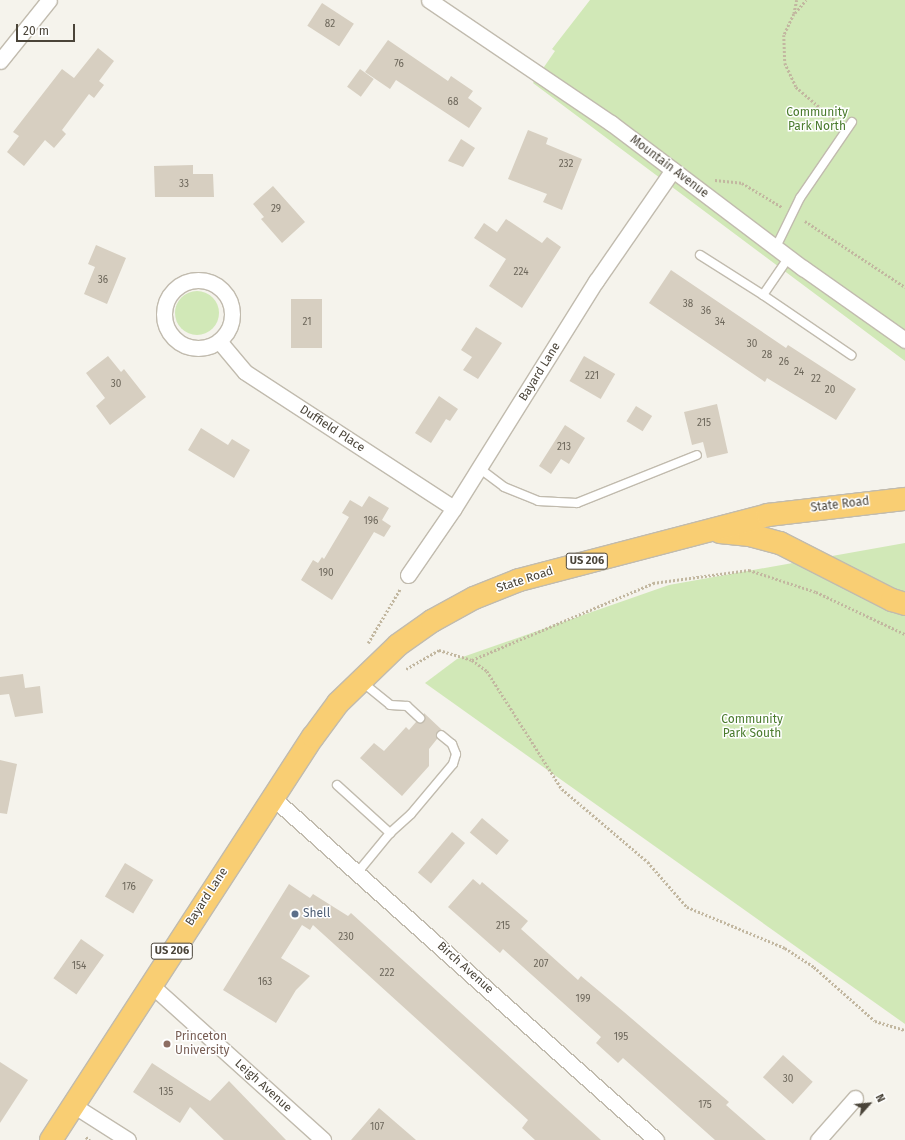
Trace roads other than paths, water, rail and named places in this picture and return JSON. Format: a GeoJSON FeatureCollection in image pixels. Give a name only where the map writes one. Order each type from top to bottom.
{"type":"FeatureCollection","features":[{"type":"Feature","properties":{"kind":"highway","name":"State Road"},"geometry":{"type":"LineString","coordinates":[[313,737],[360,680],[398,645],[432,621],[474,598],[519,580],[683,535],[768,515],[905,499]]}},
{"type":"Feature","properties":{"kind":"highway"},"geometry":{"type":"LineString","coordinates":[[683,535],[720,532],[750,535],[780,544],[892,600],[905,604]]}},
{"type":"Feature","properties":{"kind":"highway","name":"Bayard Lane"},"geometry":{"type":"LineString","coordinates":[[51,1140],[150,984],[313,737]]}},
{"type":"Feature","properties":{"kind":"street"},"geometry":{"type":"LineString","coordinates":[[0,61],[49,0]]}},
{"type":"Feature","properties":{"kind":"street","name":"Mountain Avenue"},"geometry":{"type":"LineString","coordinates":[[429,0],[611,123],[776,248],[905,340]]}},
{"type":"Feature","properties":{"kind":"street","name":"Bayard Lane"},"geometry":{"type":"LineString","coordinates":[[408,575],[454,508],[596,281],[673,170]]}},
{"type":"Feature","properties":{"kind":"street"},"geometry":{"type":"LineString","coordinates":[[207,281],[224,293],[230,302],[231,318],[226,333],[219,341],[209,347],[185,346],[168,330],[164,308],[176,287],[186,282],[207,281]]}},
{"type":"Feature","properties":{"kind":"street","name":"Duffield Place"},"geometry":{"type":"LineString","coordinates":[[219,341],[245,372],[454,508]]}},
{"type":"Feature","properties":{"kind":"street","name":"Birch Avenue"},"geometry":{"type":"LineString","coordinates":[[272,797],[358,872],[656,1140]]}},
{"type":"Feature","properties":{"kind":"street","name":"Leigh Avenue"},"geometry":{"type":"LineString","coordinates":[[150,984],[323,1140]]}},
{"type":"Feature","properties":{"kind":"street"},"geometry":{"type":"LineString","coordinates":[[818,1140],[855,1098]]}},
{"type":"Feature","properties":{"kind":"street"},"geometry":{"type":"LineString","coordinates":[[73,1106],[128,1140]]}},
{"type":"Feature","properties":{"kind":"lane"},"geometry":{"type":"LineString","coordinates":[[776,248],[800,198],[852,122]]}},
{"type":"Feature","properties":{"kind":"lane"},"geometry":{"type":"LineString","coordinates":[[700,255],[763,295],[851,355]]}},
{"type":"Feature","properties":{"kind":"lane"},"geometry":{"type":"LineString","coordinates":[[763,295],[789,257]]}},
{"type":"Feature","properties":{"kind":"lane"},"geometry":{"type":"LineString","coordinates":[[479,468],[504,487],[538,501],[577,503],[697,455]]}},
{"type":"Feature","properties":{"kind":"lane"},"geometry":{"type":"LineString","coordinates":[[360,680],[390,705],[406,706],[420,718]]}},
{"type":"Feature","properties":{"kind":"lane"},"geometry":{"type":"LineString","coordinates":[[358,872],[390,833],[411,814],[453,764],[456,754],[452,744],[441,735]]}},
{"type":"Feature","properties":{"kind":"lane"},"geometry":{"type":"LineString","coordinates":[[337,785],[390,833]]}},
{"type":"Feature","properties":{"kind":"place","name":"Shell"},"geometry":{"type":"Point","coordinates":[295,914]}},
{"type":"Feature","properties":{"kind":"place","name":"Princeton University"},"geometry":{"type":"Point","coordinates":[167,1044]}},
{"type":"Feature","properties":{"kind":"park label","name":"Community Park North"},"geometry":{"type":"Point","coordinates":[817,120]}},
{"type":"Feature","properties":{"kind":"park label","name":"Community Park South"},"geometry":{"type":"Point","coordinates":[752,727]}}]}
